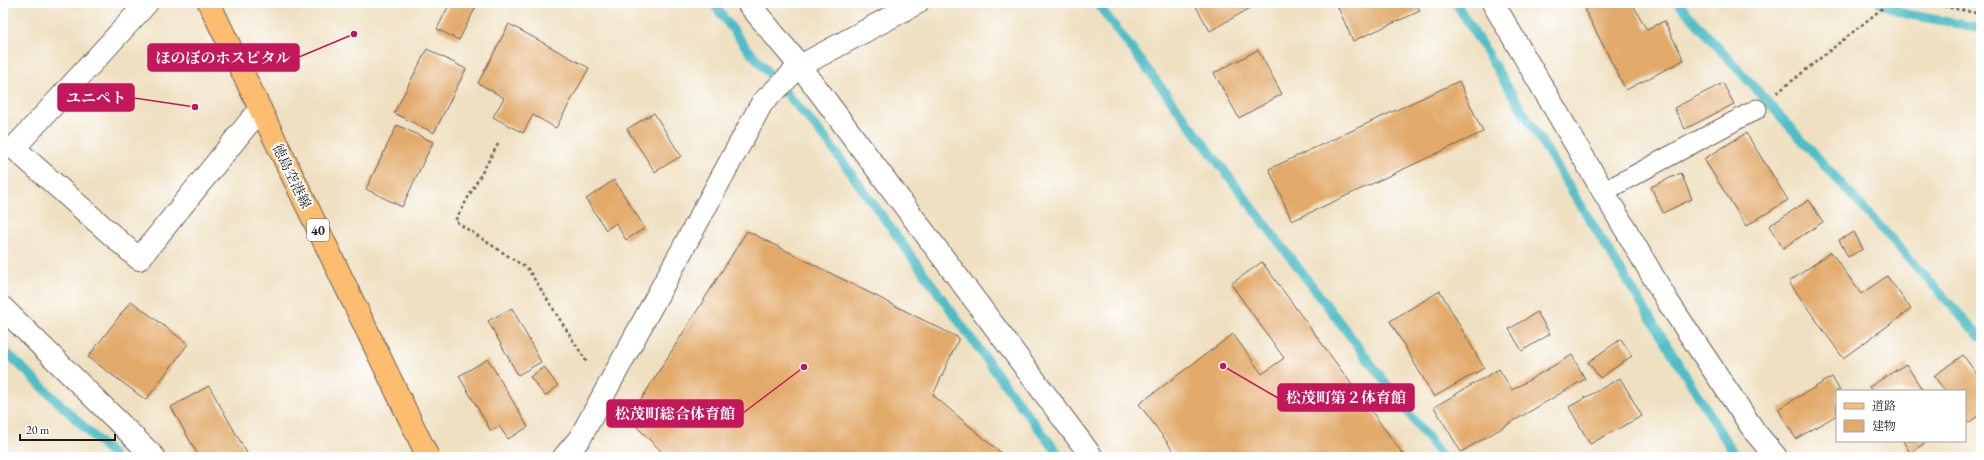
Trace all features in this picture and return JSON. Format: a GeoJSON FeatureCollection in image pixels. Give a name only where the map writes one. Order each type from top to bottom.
{"type":"FeatureCollection","features":[{"type":"Feature","properties":{"kind":"main road","name":"徳島空港線"},"geometry":{"type":"LineString","coordinates":[[209,3],[428,457]]}},
{"type":"Feature","properties":{"kind":"street"},"geometry":{"type":"LineString","coordinates":[[147,3],[14,148],[139,259],[260,109]]}},
{"type":"Feature","properties":{"kind":"street"},"geometry":{"type":"LineString","coordinates":[[748,3],[800,66],[1092,457]]}},
{"type":"Feature","properties":{"kind":"street"},"geometry":{"type":"LineString","coordinates":[[564,457],[580,438],[762,103],[800,66],[917,3]]}},
{"type":"Feature","properties":{"kind":"street"},"geometry":{"type":"LineString","coordinates":[[1493,3],[1668,302],[1755,432],[1776,457]]}},
{"type":"Feature","properties":{"kind":"street"},"geometry":{"type":"LineString","coordinates":[[3,308],[154,457]]}},
{"type":"Feature","properties":{"kind":"lane"},"geometry":{"type":"LineString","coordinates":[[1603,192],[1757,109]]}},
{"type":"Feature","properties":{"kind":"path"},"geometry":{"type":"LineString","coordinates":[[1757,109],[1889,3]]}},
{"type":"Feature","properties":{"kind":"path"},"geometry":{"type":"LineString","coordinates":[[1926,3],[1981,14]]}},
{"type":"Feature","properties":{"kind":"path"},"geometry":{"type":"LineString","coordinates":[[498,144],[455,221],[528,268],[606,391]]}},
{"type":"Feature","properties":{"kind":"building"},"geometry":{"type":"Polygon","coordinates":[[[450,3],[478,3],[459,40],[437,29],[450,3]]]}},
{"type":"Feature","properties":{"kind":"building"},"geometry":{"type":"Polygon","coordinates":[[[1194,3],[1250,3],[1252,7],[1210,31],[1194,3]]]}},
{"type":"Feature","properties":{"kind":"building"},"geometry":{"type":"Polygon","coordinates":[[[1336,3],[1416,3],[1420,11],[1353,41],[1336,3]]]}},
{"type":"Feature","properties":{"kind":"building"},"geometry":{"type":"Polygon","coordinates":[[[1598,3],[1632,3],[1647,30],[1664,21],[1684,60],[1626,90],[1585,10],[1598,3]]]}},
{"type":"Feature","properties":{"kind":"building"},"geometry":{"type":"Polygon","coordinates":[[[509,24],[589,68],[556,128],[533,115],[523,133],[493,117],[504,98],[478,83],[509,24]]]}},
{"type":"Feature","properties":{"kind":"building"},"geometry":{"type":"Polygon","coordinates":[[[427,49],[466,69],[434,133],[394,113],[427,49]]]}},
{"type":"Feature","properties":{"kind":"building"},"geometry":{"type":"Polygon","coordinates":[[[1258,50],[1282,94],[1239,118],[1214,73],[1258,50]]]}},
{"type":"Feature","properties":{"kind":"building"},"geometry":{"type":"Polygon","coordinates":[[[1459,81],[1483,132],[1292,221],[1269,169],[1459,81]]]}},
{"type":"Feature","properties":{"kind":"building"},"geometry":{"type":"Polygon","coordinates":[[[1723,83],[1734,104],[1685,129],[1674,108],[1723,83]]]}},
{"type":"Feature","properties":{"kind":"building"},"geometry":{"type":"Polygon","coordinates":[[[654,113],[681,156],[655,172],[627,129],[654,113]]]}},
{"type":"Feature","properties":{"kind":"building"},"geometry":{"type":"Polygon","coordinates":[[[397,125],[433,142],[402,207],[366,189],[397,125]]]}},
{"type":"Feature","properties":{"kind":"building"},"geometry":{"type":"Polygon","coordinates":[[[1746,133],[1788,200],[1746,226],[1704,159],[1746,133]]]}},
{"type":"Feature","properties":{"kind":"building"},"geometry":{"type":"Polygon","coordinates":[[[1681,173],[1692,199],[1663,213],[1651,187],[1681,173]]]}},
{"type":"Feature","properties":{"kind":"building"},"geometry":{"type":"Polygon","coordinates":[[[614,180],[645,228],[626,240],[616,223],[606,230],[586,199],[614,180]]]}},
{"type":"Feature","properties":{"kind":"building"},"geometry":{"type":"Polygon","coordinates":[[[1809,200],[1823,222],[1783,248],[1769,226],[1809,200]]]}},
{"type":"Feature","properties":{"kind":"building"},"geometry":{"type":"Polygon","coordinates":[[[747,231],[959,338],[933,395],[1006,457],[667,457],[629,419],[747,231]]]}},
{"type":"Feature","properties":{"kind":"building"},"geometry":{"type":"Polygon","coordinates":[[[1854,232],[1863,249],[1848,257],[1839,240],[1854,232]]]}},
{"type":"Feature","properties":{"kind":"building"},"geometry":{"type":"Polygon","coordinates":[[[1831,252],[1861,294],[1887,276],[1911,309],[1843,358],[1789,282],[1831,252]]]}},
{"type":"Feature","properties":{"kind":"building"},"geometry":{"type":"Polygon","coordinates":[[[1262,262],[1405,457],[1178,457],[1139,404],[1233,334],[1262,374],[1284,358],[1231,284],[1262,262]]]}},
{"type":"Feature","properties":{"kind":"building"},"geometry":{"type":"Polygon","coordinates":[[[1440,291],[1484,368],[1434,397],[1390,321],[1440,291]]]}},
{"type":"Feature","properties":{"kind":"building"},"geometry":{"type":"Polygon","coordinates":[[[131,301],[188,344],[146,400],[88,357],[131,301]]]}},
{"type":"Feature","properties":{"kind":"building"},"geometry":{"type":"Polygon","coordinates":[[[512,308],[541,362],[518,375],[488,321],[512,308]]]}},
{"type":"Feature","properties":{"kind":"building"},"geometry":{"type":"Polygon","coordinates":[[[1537,312],[1550,334],[1522,351],[1509,329],[1537,312]]]}},
{"type":"Feature","properties":{"kind":"building"},"geometry":{"type":"Polygon","coordinates":[[[1621,339],[1632,356],[1600,378],[1588,362],[1621,339]]]}},
{"type":"Feature","properties":{"kind":"building"},"geometry":{"type":"Polygon","coordinates":[[[1572,355],[1585,379],[1461,452],[1434,407],[1499,369],[1512,390],[1572,355]]]}},
{"type":"Feature","properties":{"kind":"building"},"geometry":{"type":"Polygon","coordinates":[[[1963,355],[1981,380],[1981,414],[1968,423],[1966,420],[1966,390],[1944,390],[1934,376],[1963,355]]]}},
{"type":"Feature","properties":{"kind":"building"},"geometry":{"type":"Polygon","coordinates":[[[488,359],[528,427],[508,439],[499,426],[491,431],[459,376],[488,359]]]}},
{"type":"Feature","properties":{"kind":"building"},"geometry":{"type":"Polygon","coordinates":[[[1906,364],[1922,390],[1871,390],[1869,387],[1906,364]]]}},
{"type":"Feature","properties":{"kind":"building"},"geometry":{"type":"Polygon","coordinates":[[[544,367],[558,386],[545,396],[530,377],[544,367]]]}},
{"type":"Feature","properties":{"kind":"building"},"geometry":{"type":"Polygon","coordinates":[[[1832,377],[1839,390],[1836,390],[1836,416],[1796,439],[1778,409],[1832,377]]]}},
{"type":"Feature","properties":{"kind":"building"},"geometry":{"type":"Polygon","coordinates":[[[1620,378],[1642,416],[1590,444],[1569,407],[1620,378]]]}},
{"type":"Feature","properties":{"kind":"building"},"geometry":{"type":"Polygon","coordinates":[[[209,386],[248,455],[244,457],[199,457],[171,407],[209,386]]]}},
{"type":"Feature","properties":{"kind":"building"},"geometry":{"type":"Polygon","coordinates":[[[1904,442],[1926,442],[1910,453],[1904,442]]]}},
{"type":"Feature","properties":{"kind":"waterway"},"geometry":{"type":"LineString","coordinates":[[713,3],[751,54]]}},
{"type":"Feature","properties":{"kind":"waterway"},"geometry":{"type":"LineString","coordinates":[[1097,3],[1442,457]]}},
{"type":"Feature","properties":{"kind":"waterway"},"geometry":{"type":"LineString","coordinates":[[1456,3],[1736,457]]}},
{"type":"Feature","properties":{"kind":"waterway"},"geometry":{"type":"LineString","coordinates":[[1678,3],[1979,336],[1981,336]]}},
{"type":"Feature","properties":{"kind":"waterway"},"geometry":{"type":"LineString","coordinates":[[1880,3],[1906,14],[1981,28]]}},
{"type":"Feature","properties":{"kind":"waterway"},"geometry":{"type":"LineString","coordinates":[[748,49],[826,139],[1014,397],[1061,457]]}},
{"type":"Feature","properties":{"kind":"waterway"},"geometry":{"type":"LineString","coordinates":[[3,349],[115,457]]}},
{"type":"Feature","properties":{"kind":"place","name":"ほのぼのホスピタル"},"geometry":{"type":"Point","coordinates":[354,34]}},
{"type":"Feature","properties":{"kind":"place","name":"ユニペト"},"geometry":{"type":"Point","coordinates":[195,107]}},
{"type":"Feature","properties":{"kind":"place","name":"松茂町第２体育館"},"geometry":{"type":"Point","coordinates":[1223,366]}},
{"type":"Feature","properties":{"kind":"place","name":"松茂町総合体育館"},"geometry":{"type":"Point","coordinates":[804,367]}}]}
